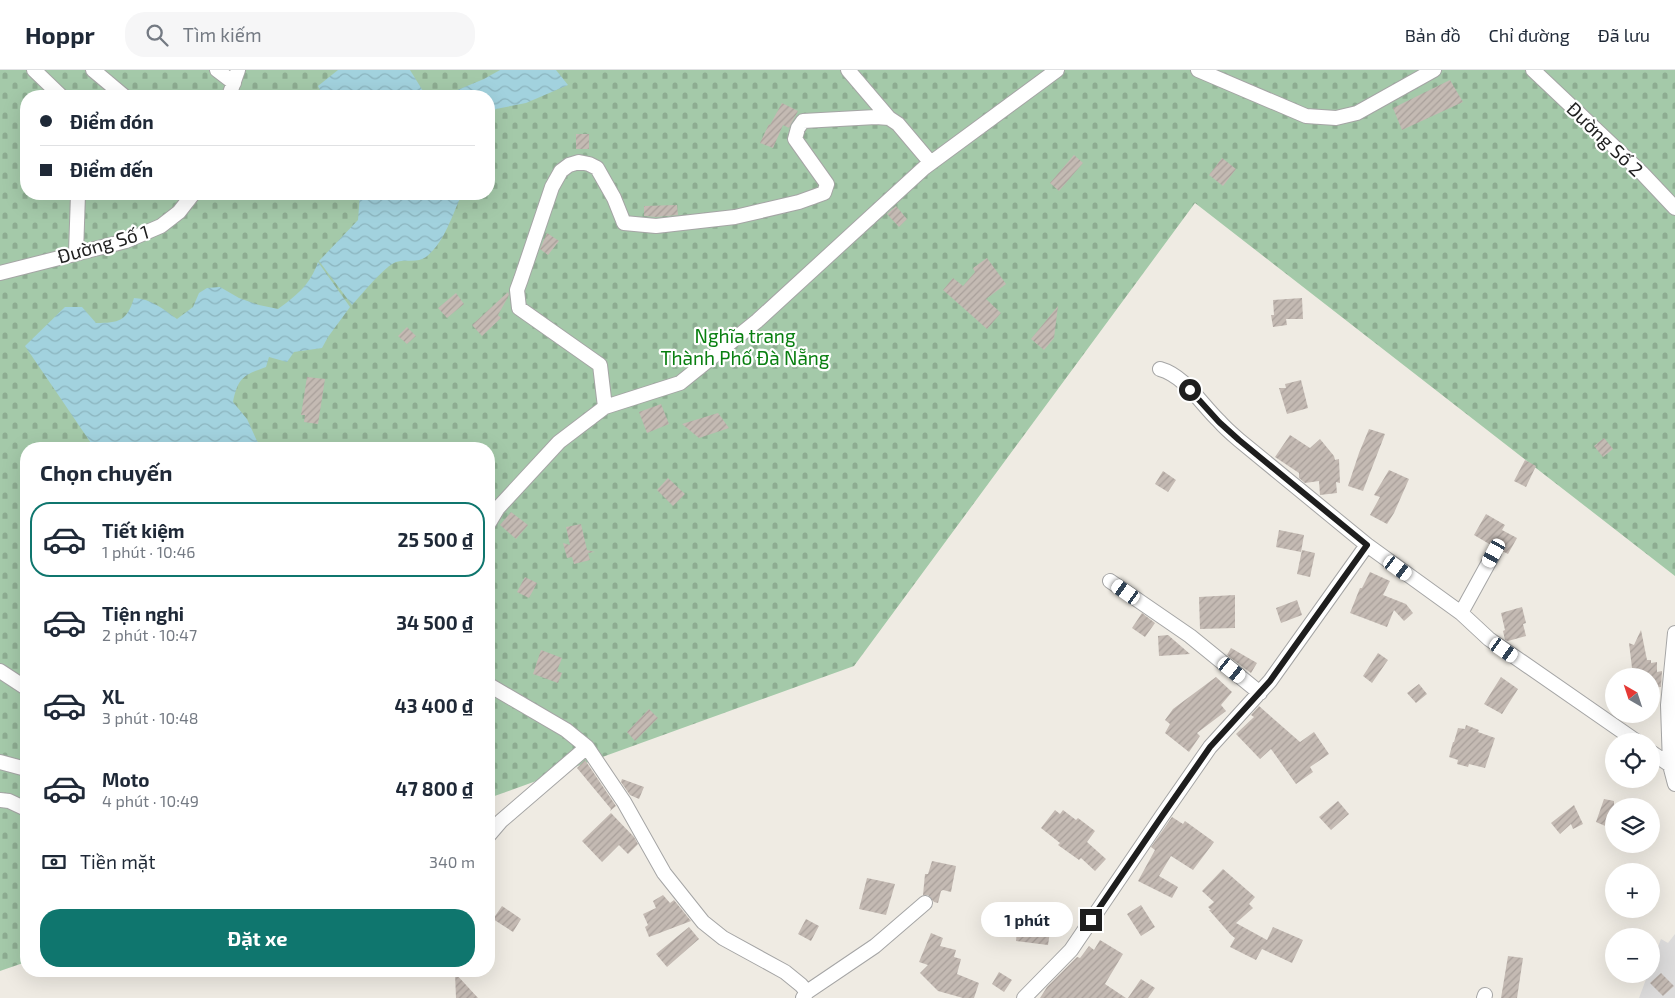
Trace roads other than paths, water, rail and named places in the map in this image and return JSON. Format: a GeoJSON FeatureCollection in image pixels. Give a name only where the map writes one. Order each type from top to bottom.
{"type":"FeatureCollection","features":[{"type":"Feature","properties":{"kind":"street"},"geometry":{"type":"LineString","coordinates":[[34,70],[55,90]]}},
{"type":"Feature","properties":{"kind":"street"},"geometry":{"type":"LineString","coordinates":[[93,70],[117,90]]}},
{"type":"Feature","properties":{"kind":"street"},"geometry":{"type":"LineString","coordinates":[[217,70],[236,76],[231,90]]}},
{"type":"Feature","properties":{"kind":"street"},"geometry":{"type":"LineString","coordinates":[[848,70],[931,163]]}},
{"type":"Feature","properties":{"kind":"street"},"geometry":{"type":"LineString","coordinates":[[495,513],[559,442],[605,407],[680,383],[756,321],[931,163],[1057,70]]}},
{"type":"Feature","properties":{"kind":"street"},"geometry":{"type":"LineString","coordinates":[[1198,70],[1306,116],[1336,118],[1358,113],[1434,70]]}},
{"type":"Feature","properties":{"kind":"street","name":"Đường Số 2"},"geometry":{"type":"LineString","coordinates":[[1533,70],[1642,173],[1675,208]]}},
{"type":"Feature","properties":{"kind":"street"},"geometry":{"type":"LineString","coordinates":[[605,407],[600,365],[519,308],[517,290],[552,187],[561,171],[569,165],[579,162],[597,168],[614,198],[624,223],[656,226],[735,218],[799,202],[824,193],[828,184],[795,139],[798,128],[803,121],[889,118]]}},
{"type":"Feature","properties":{"kind":"street"},"geometry":{"type":"LineString","coordinates":[[76,253],[78,200]]}},
{"type":"Feature","properties":{"kind":"street","name":"Đường Số 1"},"geometry":{"type":"LineString","coordinates":[[0,272],[126,240],[161,226],[179,212],[189,200]]}},
{"type":"Feature","properties":{"kind":"street"},"geometry":{"type":"LineString","coordinates":[[1160,369],[1173,374],[1239,440],[1367,545],[1461,613],[1488,639],[1624,733]]}},
{"type":"Feature","properties":{"kind":"street"},"geometry":{"type":"LineString","coordinates":[[1024,998],[1070,950],[1210,747],[1270,681],[1367,545]]}},
{"type":"Feature","properties":{"kind":"street"},"geometry":{"type":"LineString","coordinates":[[1461,613],[1494,553]]}},
{"type":"Feature","properties":{"kind":"street"},"geometry":{"type":"LineString","coordinates":[[1110,581],[1190,636],[1260,693]]}},
{"type":"Feature","properties":{"kind":"street"},"geometry":{"type":"LineString","coordinates":[[1675,633],[1668,705],[1670,765],[1675,784]]}},
{"type":"Feature","properties":{"kind":"street"},"geometry":{"type":"LineString","coordinates":[[0,671],[20,684]]}},
{"type":"Feature","properties":{"kind":"street"},"geometry":{"type":"LineString","coordinates":[[495,689],[566,730],[587,747],[624,802],[664,874],[703,922],[723,938],[792,977],[805,995],[875,946],[925,903]]}},
{"type":"Feature","properties":{"kind":"street"},"geometry":{"type":"LineString","coordinates":[[495,828],[587,747]]}},
{"type":"Feature","properties":{"kind":"street"},"geometry":{"type":"LineString","coordinates":[[1660,758],[1670,765]]}},
{"type":"Feature","properties":{"kind":"street"},"geometry":{"type":"LineString","coordinates":[[0,762],[20,767]]}},
{"type":"Feature","properties":{"kind":"street"},"geometry":{"type":"LineString","coordinates":[[0,800],[20,806]]}},
{"type":"Feature","properties":{"kind":"water"},"geometry":{"type":"Polygon","coordinates":[[[338,70],[410,70],[422,90],[320,90],[318,86],[338,70]]]}},
{"type":"Feature","properties":{"kind":"water"},"geometry":{"type":"Polygon","coordinates":[[[500,70],[556,70],[568,85],[526,103],[496,109],[495,90],[457,90],[500,70]]]}},
{"type":"Feature","properties":{"kind":"water"},"geometry":{"type":"Polygon","coordinates":[[[360,200],[459,200],[443,236],[433,251],[423,259],[400,261],[391,265],[373,281],[352,305],[319,261],[358,220],[360,200]]]}},
{"type":"Feature","properties":{"kind":"water"},"geometry":{"type":"Polygon","coordinates":[[[318,262],[350,307],[322,348],[294,352],[287,362],[269,357],[266,367],[252,372],[240,382],[233,402],[247,419],[258,442],[90,442],[25,346],[65,307],[82,307],[96,323],[111,322],[125,316],[134,298],[152,302],[177,319],[193,307],[199,293],[207,288],[220,287],[239,298],[278,309],[302,289],[318,262]]]}},
{"type":"Feature","properties":{"kind":"park label","name":"Nghĩa trang Thành Phố Đà Nẵng"},"geometry":{"type":"Point","coordinates":[745,347]}}]}
